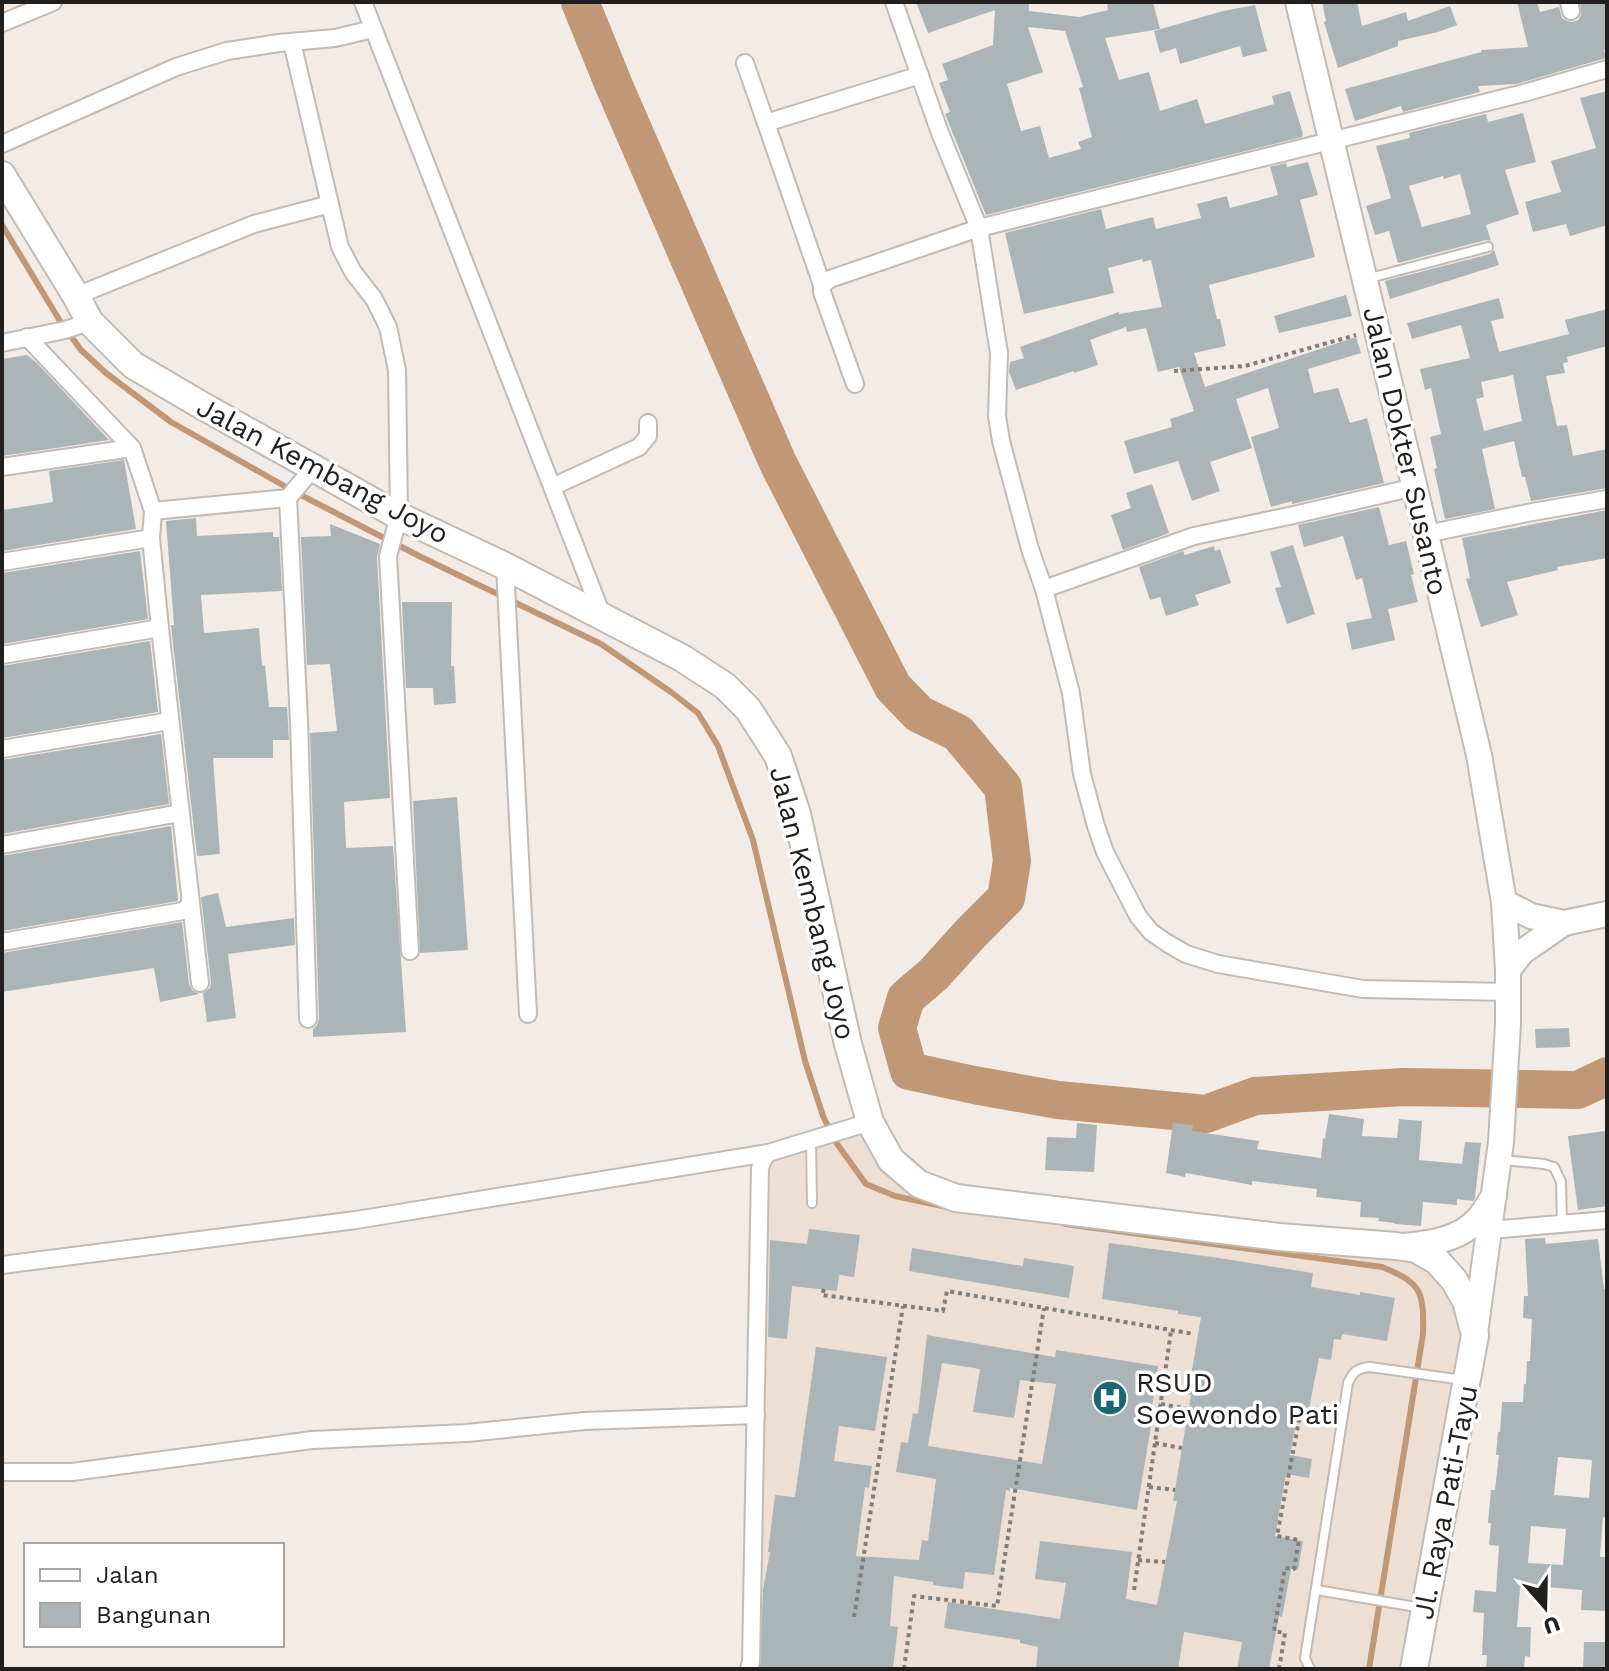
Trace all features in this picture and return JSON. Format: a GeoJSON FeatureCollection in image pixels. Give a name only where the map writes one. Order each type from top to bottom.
{"type":"FeatureCollection","features":[{"type":"Feature","properties":{"kind":"main road","name":"Jalan Dokter Susanto"},"geometry":{"type":"LineString","coordinates":[[1298,2],[1479,755],[1504,902],[1508,1024],[1500,1151],[1475,1335]]}},
{"type":"Feature","properties":{"kind":"main road","name":"Jalan Kembang Joyo"},"geometry":{"type":"LineString","coordinates":[[2,175],[90,322],[133,365],[399,516],[505,566],[682,658],[725,686],[748,709],[778,756],[797,814],[848,1044],[870,1122],[891,1160],[919,1184],[956,1198],[1279,1237],[1406,1248]]}},
{"type":"Feature","properties":{"kind":"main road"},"geometry":{"type":"LineString","coordinates":[[1504,902],[1531,916],[1564,923]]}},
{"type":"Feature","properties":{"kind":"main road"},"geometry":{"type":"LineString","coordinates":[[1508,981],[1522,952],[1564,923],[1607,914]]}},
{"type":"Feature","properties":{"kind":"main road"},"geometry":{"type":"LineString","coordinates":[[1406,1248],[1441,1241],[1469,1228],[1495,1194]]}},
{"type":"Feature","properties":{"kind":"main road"},"geometry":{"type":"LineString","coordinates":[[1406,1248],[1437,1261],[1454,1280],[1466,1301],[1475,1335]]}},
{"type":"Feature","properties":{"kind":"main road","name":"Jl. Raya Pati-Tayu"},"geometry":{"type":"LineString","coordinates":[[1414,1669],[1475,1335]]}},
{"type":"Feature","properties":{"kind":"street"},"geometry":{"type":"LineString","coordinates":[[2,23],[53,2]]}},
{"type":"Feature","properties":{"kind":"street"},"geometry":{"type":"LineString","coordinates":[[363,2],[602,615]]}},
{"type":"Feature","properties":{"kind":"street"},"geometry":{"type":"LineString","coordinates":[[894,2],[940,133],[979,228],[999,353],[997,416],[1001,441],[1071,693],[1082,774],[1096,826],[1105,852],[1138,916],[1151,932],[1186,954],[1218,964],[1363,989],[1418,991],[1508,981]]}},
{"type":"Feature","properties":{"kind":"street"},"geometry":{"type":"LineString","coordinates":[[2,144],[176,67],[227,51],[335,38],[373,29]]}},
{"type":"Feature","properties":{"kind":"street"},"geometry":{"type":"LineString","coordinates":[[292,42],[340,247],[353,272],[374,299],[388,327],[397,370],[399,516],[388,556],[410,951]]}},
{"type":"Feature","properties":{"kind":"street"},"geometry":{"type":"LineString","coordinates":[[745,63],[855,384]]}},
{"type":"Feature","properties":{"kind":"street"},"geometry":{"type":"LineString","coordinates":[[822,285],[830,279],[979,228],[1332,142],[1607,69]]}},
{"type":"Feature","properties":{"kind":"street"},"geometry":{"type":"LineString","coordinates":[[766,123],[920,75]]}},
{"type":"Feature","properties":{"kind":"street"},"geometry":{"type":"LineString","coordinates":[[76,296],[254,224],[330,204]]}},
{"type":"Feature","properties":{"kind":"street"},"geometry":{"type":"LineString","coordinates":[[2,343],[90,322]]}},
{"type":"Feature","properties":{"kind":"street"},"geometry":{"type":"LineString","coordinates":[[27,337],[132,448],[153,511],[151,538],[200,983]]}},
{"type":"Feature","properties":{"kind":"street"},"geometry":{"type":"LineString","coordinates":[[552,487],[639,447],[648,436],[648,423]]}},
{"type":"Feature","properties":{"kind":"street"},"geometry":{"type":"LineString","coordinates":[[2,467],[132,448]]}},
{"type":"Feature","properties":{"kind":"street"},"geometry":{"type":"LineString","coordinates":[[308,1019],[299,721],[288,498],[314,467]]}},
{"type":"Feature","properties":{"kind":"street"},"geometry":{"type":"LineString","coordinates":[[1044,589],[1194,536],[1415,487]]}},
{"type":"Feature","properties":{"kind":"street"},"geometry":{"type":"LineString","coordinates":[[153,511],[288,498]]}},
{"type":"Feature","properties":{"kind":"street"},"geometry":{"type":"LineString","coordinates":[[1426,534],[1607,499]]}},
{"type":"Feature","properties":{"kind":"street"},"geometry":{"type":"LineString","coordinates":[[2,562],[151,538]]}},
{"type":"Feature","properties":{"kind":"street"},"geometry":{"type":"LineString","coordinates":[[505,566],[528,1014]]}},
{"type":"Feature","properties":{"kind":"street"},"geometry":{"type":"LineString","coordinates":[[2,655],[160,628]]}},
{"type":"Feature","properties":{"kind":"street"},"geometry":{"type":"LineString","coordinates":[[2,749],[170,721]]}},
{"type":"Feature","properties":{"kind":"street"},"geometry":{"type":"LineString","coordinates":[[2,845],[180,813]]}},
{"type":"Feature","properties":{"kind":"street"},"geometry":{"type":"LineString","coordinates":[[2,942],[183,911],[190,901]]}},
{"type":"Feature","properties":{"kind":"street"},"geometry":{"type":"LineString","coordinates":[[2,1265],[356,1220],[768,1153],[870,1122]]}},
{"type":"Feature","properties":{"kind":"street"},"geometry":{"type":"LineString","coordinates":[[749,1669],[760,1168],[768,1153]]}},
{"type":"Feature","properties":{"kind":"street"},"geometry":{"type":"LineString","coordinates":[[1490,1230],[1607,1220]]}},
{"type":"Feature","properties":{"kind":"street"},"geometry":{"type":"LineString","coordinates":[[2,1472],[72,1472],[312,1440],[467,1433],[584,1421],[756,1415]]}},
{"type":"Feature","properties":{"kind":"lane"},"geometry":{"type":"LineString","coordinates":[[1365,280],[1488,247]]}},
{"type":"Feature","properties":{"kind":"lane"},"geometry":{"type":"LineString","coordinates":[[811,1140],[812,1203]]}},
{"type":"Feature","properties":{"kind":"lane"},"geometry":{"type":"LineString","coordinates":[[1500,1151],[1554,1167],[1561,1182],[1562,1224]]}},
{"type":"Feature","properties":{"kind":"lane"},"geometry":{"type":"LineString","coordinates":[[1310,1669],[1305,1658],[1352,1373],[1370,1367],[1468,1381]]}},
{"type":"Feature","properties":{"kind":"lane"},"geometry":{"type":"LineString","coordinates":[[1317,1590],[1425,1608]]}},
{"type":"Feature","properties":{"kind":"path"},"geometry":{"type":"LineString","coordinates":[[1174,371],[1245,366],[1377,329]]}},
{"type":"Feature","properties":{"kind":"path"},"geometry":{"type":"LineString","coordinates":[[824,1289],[822,1295],[943,1311],[947,1291],[1194,1334]]}},
{"type":"Feature","properties":{"kind":"path"},"geometry":{"type":"LineString","coordinates":[[854,1617],[903,1306]]}},
{"type":"Feature","properties":{"kind":"path"},"geometry":{"type":"LineString","coordinates":[[904,1669],[914,1596],[997,1606],[1044,1308]]}},
{"type":"Feature","properties":{"kind":"path"},"geometry":{"type":"LineString","coordinates":[[1134,1590],[1171,1330]]}},
{"type":"Feature","properties":{"kind":"path"},"geometry":{"type":"LineString","coordinates":[[1161,1404],[1189,1409]]}},
{"type":"Feature","properties":{"kind":"path"},"geometry":{"type":"LineString","coordinates":[[1279,1669],[1285,1633],[1274,1631],[1285,1568],[1294,1569],[1299,1540],[1277,1536],[1300,1415]]}},
{"type":"Feature","properties":{"kind":"path"},"geometry":{"type":"LineString","coordinates":[[1155,1443],[1182,1448]]}},
{"type":"Feature","properties":{"kind":"path"},"geometry":{"type":"LineString","coordinates":[[1149,1487],[1175,1490]]}},
{"type":"Feature","properties":{"kind":"path"},"geometry":{"type":"LineString","coordinates":[[1138,1560],[1165,1562]]}},
{"type":"Feature","properties":{"kind":"shaded area","name":"RSUD Soewondo Pati"},"geometry":{"type":"Polygon","coordinates":[[[870,1122],[919,1184],[1437,1261],[1475,1335],[1414,1669],[749,1669],[763,1160],[870,1122]]]}},
{"type":"Feature","properties":{"kind":"building"},"geometry":{"type":"Polygon","coordinates":[[[916,2],[1009,2],[1029,4],[1029,11],[1079,17],[1108,10],[1107,2],[1153,2],[1160,29],[1105,38],[1119,80],[1149,72],[1160,111],[1197,99],[1205,124],[1274,104],[1272,96],[1290,91],[1303,134],[1302,137],[986,215],[945,114],[950,112],[939,83],[948,80],[942,64],[993,45],[995,10],[928,33],[916,2]],[[1028,27],[1043,72],[1007,84],[1021,131],[1040,126],[1049,158],[1081,149],[1078,142],[1092,137],[1079,88],[1083,87],[1065,31],[1028,27]]]}},
{"type":"Feature","properties":{"kind":"building"},"geometry":{"type":"Polygon","coordinates":[[[1322,2],[1357,2],[1362,26],[1406,12],[1408,21],[1450,6],[1457,25],[1398,41],[1398,46],[1338,68],[1324,22],[1322,2]]]}},
{"type":"Feature","properties":{"kind":"building"},"geometry":{"type":"Polygon","coordinates":[[[1517,2],[1537,2],[1540,12],[1559,7],[1562,18],[1573,22],[1581,15],[1580,2],[1607,2],[1606,58],[1516,84],[1478,86],[1480,92],[1403,112],[1401,106],[1355,121],[1345,89],[1481,50],[1528,47],[1517,2]]]}},
{"type":"Feature","properties":{"kind":"building"},"geometry":{"type":"Polygon","coordinates":[[[1255,5],[1267,51],[1243,57],[1240,46],[1180,64],[1176,48],[1160,53],[1154,31],[1255,5]]]}},
{"type":"Feature","properties":{"kind":"building"},"geometry":{"type":"Polygon","coordinates":[[[1607,91],[1607,225],[1570,236],[1566,224],[1533,232],[1525,202],[1561,192],[1551,161],[1596,148],[1580,98],[1607,91]]]}},
{"type":"Feature","properties":{"kind":"building"},"geometry":{"type":"Polygon","coordinates":[[[1523,113],[1536,162],[1505,170],[1519,214],[1486,225],[1491,241],[1398,263],[1389,231],[1375,235],[1366,206],[1391,198],[1376,146],[1410,138],[1409,133],[1486,114],[1488,122],[1523,113]],[[1460,174],[1409,186],[1422,227],[1471,214],[1460,174]]]}},
{"type":"Feature","properties":{"kind":"building"},"geometry":{"type":"Polygon","coordinates":[[[1308,162],[1318,195],[1300,200],[1315,257],[1209,285],[1226,346],[1194,353],[1205,387],[1356,337],[1361,353],[1308,369],[1314,393],[1338,388],[1350,423],[1367,418],[1384,483],[1271,507],[1251,437],[1279,428],[1268,388],[1236,399],[1252,448],[1210,462],[1220,491],[1192,501],[1178,461],[1134,474],[1124,441],[1172,427],[1170,419],[1194,411],[1179,367],[1158,372],[1146,328],[1127,332],[1126,327],[1090,340],[1098,365],[1016,390],[1009,372],[1010,362],[1024,358],[1020,347],[1119,312],[1162,307],[1151,260],[1143,262],[1142,259],[1108,268],[1114,293],[1024,314],[1005,233],[1101,209],[1106,229],[1153,217],[1156,229],[1201,218],[1197,204],[1227,196],[1230,208],[1278,195],[1270,167],[1308,162]]]}},
{"type":"Feature","properties":{"kind":"building"},"geometry":{"type":"Polygon","coordinates":[[[1494,250],[1499,265],[1390,299],[1385,281],[1490,254],[1494,250]]]}},
{"type":"Feature","properties":{"kind":"building"},"geometry":{"type":"Polygon","coordinates":[[[1346,295],[1352,316],[1279,333],[1274,316],[1346,295]]]}},
{"type":"Feature","properties":{"kind":"building"},"geometry":{"type":"Polygon","coordinates":[[[1499,298],[1504,318],[1491,321],[1499,352],[1569,334],[1565,320],[1607,309],[1607,346],[1567,357],[1568,362],[1563,363],[1565,373],[1546,376],[1557,426],[1567,425],[1573,456],[1607,449],[1607,488],[1531,501],[1514,441],[1482,449],[1495,509],[1445,519],[1430,437],[1441,434],[1431,388],[1425,390],[1420,369],[1470,358],[1461,325],[1412,339],[1407,323],[1499,298]],[[1513,375],[1481,382],[1484,397],[1476,399],[1484,431],[1522,421],[1513,375]]]}},
{"type":"Feature","properties":{"kind":"building"},"geometry":{"type":"Polygon","coordinates":[[[27,355],[109,440],[2,456],[2,359],[27,355]]]}},
{"type":"Feature","properties":{"kind":"building"},"geometry":{"type":"Polygon","coordinates":[[[124,460],[136,529],[2,551],[2,510],[53,502],[49,471],[124,460]]]}},
{"type":"Feature","properties":{"kind":"building"},"geometry":{"type":"Polygon","coordinates":[[[1152,484],[1169,533],[1123,550],[1111,515],[1131,508],[1126,493],[1152,484]]]}},
{"type":"Feature","properties":{"kind":"building"},"geometry":{"type":"Polygon","coordinates":[[[1379,507],[1389,545],[1406,541],[1418,602],[1388,609],[1395,640],[1352,650],[1346,623],[1372,618],[1362,578],[1356,580],[1343,536],[1304,547],[1298,525],[1379,507]]]}},
{"type":"Feature","properties":{"kind":"building"},"geometry":{"type":"Polygon","coordinates":[[[1607,510],[1607,558],[1557,567],[1558,570],[1507,582],[1518,615],[1481,627],[1466,579],[1470,578],[1462,538],[1607,510]]]}},
{"type":"Feature","properties":{"kind":"building"},"geometry":{"type":"Polygon","coordinates":[[[196,518],[197,536],[273,532],[273,537],[279,537],[282,591],[201,595],[204,633],[259,628],[269,707],[287,707],[289,740],[273,740],[273,758],[213,758],[220,854],[197,856],[171,625],[174,625],[166,521],[196,518]]]}},
{"type":"Feature","properties":{"kind":"building"},"geometry":{"type":"Polygon","coordinates":[[[330,524],[380,544],[377,557],[390,798],[344,802],[346,848],[393,846],[406,1032],[313,1037],[313,1029],[319,1019],[310,733],[337,731],[330,664],[307,665],[301,537],[331,536],[330,524]]]}},
{"type":"Feature","properties":{"kind":"building"},"geometry":{"type":"Polygon","coordinates":[[[1293,545],[1315,614],[1287,624],[1275,588],[1281,587],[1270,552],[1293,545]]]}},
{"type":"Feature","properties":{"kind":"building"},"geometry":{"type":"Polygon","coordinates":[[[1214,546],[1215,551],[1220,549],[1231,583],[1195,595],[1199,605],[1166,616],[1160,597],[1150,600],[1139,567],[1183,551],[1185,555],[1214,546]]]}},
{"type":"Feature","properties":{"kind":"building"},"geometry":{"type":"Polygon","coordinates":[[[140,551],[148,619],[2,644],[2,573],[140,551]]]}},
{"type":"Feature","properties":{"kind":"building"},"geometry":{"type":"Polygon","coordinates":[[[402,602],[452,602],[451,666],[454,666],[456,703],[434,705],[433,688],[406,688],[402,602]]]}},
{"type":"Feature","properties":{"kind":"building"},"geometry":{"type":"Polygon","coordinates":[[[150,641],[158,712],[2,738],[2,666],[150,641]]]}},
{"type":"Feature","properties":{"kind":"building"},"geometry":{"type":"Polygon","coordinates":[[[161,734],[169,804],[2,834],[2,760],[161,734]]]}},
{"type":"Feature","properties":{"kind":"building"},"geometry":{"type":"Polygon","coordinates":[[[457,797],[468,950],[420,953],[413,801],[457,797]]]}},
{"type":"Feature","properties":{"kind":"building"},"geometry":{"type":"Polygon","coordinates":[[[171,826],[178,901],[2,931],[2,856],[171,826]]]}},
{"type":"Feature","properties":{"kind":"building"},"geometry":{"type":"Polygon","coordinates":[[[218,893],[226,927],[294,918],[295,945],[228,954],[236,1018],[207,1022],[203,993],[210,988],[211,982],[201,897],[218,893]]]}},
{"type":"Feature","properties":{"kind":"building"},"geometry":{"type":"Polygon","coordinates":[[[182,922],[189,984],[199,994],[160,1002],[154,968],[2,992],[2,953],[182,922]]]}},
{"type":"Feature","properties":{"kind":"building"},"geometry":{"type":"Polygon","coordinates":[[[1569,1028],[1570,1047],[1536,1048],[1535,1029],[1569,1028]]]}},
{"type":"Feature","properties":{"kind":"building"},"geometry":{"type":"Polygon","coordinates":[[[1329,1114],[1364,1119],[1362,1136],[1397,1138],[1399,1119],[1422,1121],[1419,1160],[1462,1164],[1465,1142],[1481,1143],[1475,1198],[1473,1201],[1457,1199],[1457,1205],[1423,1202],[1421,1226],[1395,1224],[1378,1221],[1379,1218],[1360,1217],[1361,1202],[1316,1197],[1317,1189],[1252,1181],[1252,1185],[1186,1173],[1185,1177],[1166,1173],[1173,1123],[1193,1125],[1192,1131],[1259,1141],[1257,1149],[1321,1158],[1329,1114]]]}},
{"type":"Feature","properties":{"kind":"building"},"geometry":{"type":"Polygon","coordinates":[[[1077,1123],[1097,1125],[1094,1172],[1045,1170],[1047,1137],[1076,1138],[1077,1123]]]}},
{"type":"Feature","properties":{"kind":"building"},"geometry":{"type":"Polygon","coordinates":[[[1605,1131],[1607,1206],[1578,1210],[1568,1136],[1605,1131]]]}},
{"type":"Feature","properties":{"kind":"building"},"geometry":{"type":"Polygon","coordinates":[[[809,1229],[860,1235],[854,1277],[839,1275],[837,1291],[792,1286],[787,1339],[768,1337],[770,1240],[807,1244],[809,1229]]]}},
{"type":"Feature","properties":{"kind":"building"},"geometry":{"type":"Polygon","coordinates":[[[1545,1238],[1546,1244],[1598,1239],[1604,1289],[1607,1289],[1607,1518],[1603,1517],[1600,1557],[1607,1557],[1607,1611],[1581,1610],[1582,1590],[1520,1588],[1517,1627],[1531,1627],[1530,1657],[1525,1656],[1524,1669],[1486,1669],[1487,1655],[1482,1655],[1484,1613],[1473,1612],[1475,1590],[1496,1592],[1499,1546],[1489,1545],[1491,1523],[1488,1523],[1491,1490],[1495,1490],[1502,1402],[1523,1402],[1527,1361],[1530,1361],[1532,1319],[1523,1318],[1524,1296],[1528,1296],[1525,1239],[1545,1238]],[[1558,1457],[1554,1495],[1589,1498],[1592,1460],[1558,1457]],[[1531,1526],[1528,1563],[1563,1565],[1566,1529],[1531,1526]]]}},
{"type":"Feature","properties":{"kind":"building"},"geometry":{"type":"Polygon","coordinates":[[[1109,1243],[1313,1273],[1311,1287],[1395,1298],[1387,1341],[1342,1334],[1341,1340],[1334,1339],[1331,1360],[1319,1358],[1308,1414],[1298,1412],[1290,1455],[1312,1459],[1309,1478],[1286,1474],[1275,1536],[1303,1541],[1298,1570],[1291,1569],[1269,1669],[1237,1669],[1242,1642],[1184,1632],[1178,1669],[1036,1669],[1038,1647],[1020,1643],[1020,1640],[944,1628],[948,1602],[1060,1619],[1066,1583],[1035,1579],[1040,1541],[1132,1552],[1126,1599],[1157,1605],[1177,1501],[1173,1501],[1201,1317],[1102,1299],[1109,1243]]]}},
{"type":"Feature","properties":{"kind":"building"},"geometry":{"type":"Polygon","coordinates":[[[912,1248],[1023,1266],[1024,1258],[1074,1266],[1069,1298],[909,1271],[912,1248]]]}},
{"type":"Feature","properties":{"kind":"building"},"geometry":{"type":"Polygon","coordinates":[[[927,1335],[1055,1357],[1056,1350],[1158,1366],[1137,1510],[1010,1488],[1010,1491],[1006,1490],[994,1575],[965,1572],[963,1589],[894,1576],[890,1626],[898,1627],[893,1669],[760,1669],[763,1590],[775,1495],[795,1497],[816,1347],[887,1357],[875,1431],[839,1426],[834,1461],[872,1466],[869,1488],[865,1487],[856,1556],[919,1560],[922,1540],[928,1541],[936,1479],[896,1472],[901,1442],[908,1443],[913,1413],[918,1414],[927,1335]],[[942,1363],[928,1446],[1042,1464],[1056,1384],[1020,1380],[1014,1418],[973,1412],[980,1369],[942,1363]]]}},
{"type":"Feature","properties":{"kind":"building"},"geometry":{"type":"Polygon","coordinates":[[[1584,1642],[1607,1642],[1607,1669],[1583,1669],[1584,1642]]]}},
{"type":"Feature","properties":{"kind":"waterway"},"geometry":{"type":"LineString","coordinates":[[580,2],[778,463],[893,687],[919,714],[958,733],[1003,787],[1012,861],[1006,898],[934,974],[906,998],[897,1028],[909,1071],[1058,1100],[1206,1114],[1255,1096],[1404,1087],[1578,1090],[1607,1076]]}},
{"type":"Feature","properties":{"kind":"waterway"},"geometry":{"type":"LineString","coordinates":[[2,225],[81,350],[171,422],[295,492],[601,644],[698,713],[718,746],[753,840],[805,1061],[823,1116],[835,1141],[866,1184],[895,1196],[947,1207]]}},
{"type":"Feature","properties":{"kind":"waterway"},"geometry":{"type":"LineString","coordinates":[[1065,1224],[1382,1267],[1405,1278],[1418,1291],[1423,1308],[1423,1334],[1369,1669]]}},
{"type":"Feature","properties":{"kind":"place","name":"RSUD Soewondo Pati"},"geometry":{"type":"Point","coordinates":[1110,1398]}}]}
